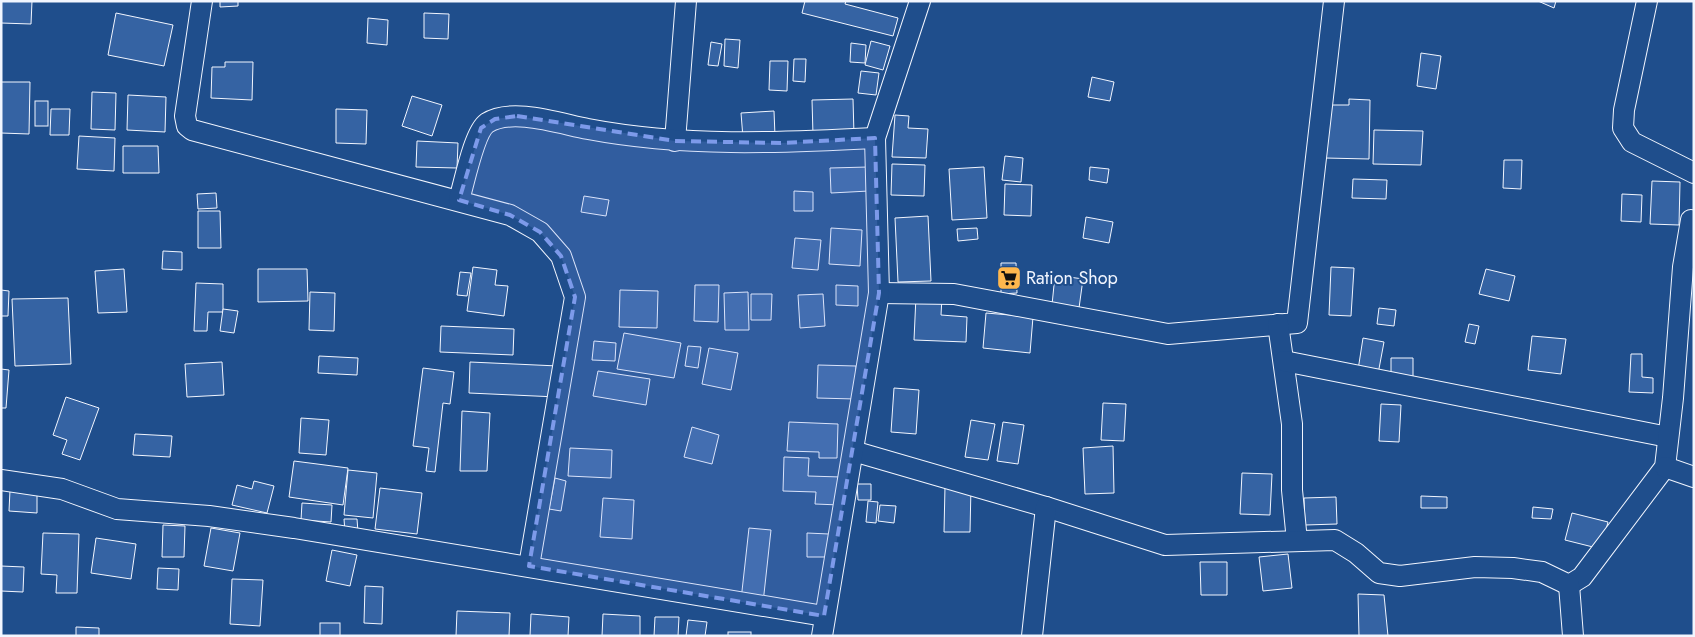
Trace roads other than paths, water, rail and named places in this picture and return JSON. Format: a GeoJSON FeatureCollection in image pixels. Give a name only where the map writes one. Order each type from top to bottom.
{"type":"FeatureCollection","features":[{"type":"Feature","properties":{"kind":"street"},"geometry":{"type":"LineString","coordinates":[[202,1],[185,116],[187,126],[192,130],[510,215],[540,232],[561,256],[575,297],[529,566]]}},
{"type":"Feature","properties":{"kind":"street"},"geometry":{"type":"LineString","coordinates":[[675,141],[686,1]]}},
{"type":"Feature","properties":{"kind":"street"},"geometry":{"type":"LineString","coordinates":[[822,636],[879,293],[875,138],[920,1]]}},
{"type":"Feature","properties":{"kind":"street"},"geometry":{"type":"LineString","coordinates":[[879,293],[954,294],[1168,334],[1297,323],[1334,1]]}},
{"type":"Feature","properties":{"kind":"street"},"geometry":{"type":"LineString","coordinates":[[1647,1],[1624,110],[1623,128],[1632,142],[1694,173]]}},
{"type":"Feature","properties":{"kind":"street"},"geometry":{"type":"LineString","coordinates":[[459,200],[481,128],[495,119],[517,116],[617,135],[675,141],[781,143],[875,138]]}},
{"type":"Feature","properties":{"kind":"street"},"geometry":{"type":"LineString","coordinates":[[1569,585],[1582,577],[1664,467],[1683,267],[1693,218]]}},
{"type":"Feature","properties":{"kind":"street"},"geometry":{"type":"LineString","coordinates":[[1278,324],[1292,424],[1292,490],[1297,541]]}},
{"type":"Feature","properties":{"kind":"street"},"geometry":{"type":"LineString","coordinates":[[1284,361],[1668,437]]}},
{"type":"Feature","properties":{"kind":"street"},"geometry":{"type":"LineString","coordinates":[[853,451],[1046,507],[1165,546],[1335,540],[1356,553],[1379,573],[1400,576],[1475,567],[1513,568],[1542,572],[1569,585]]}},
{"type":"Feature","properties":{"kind":"street"},"geometry":{"type":"LineString","coordinates":[[1664,467],[1694,477]]}},
{"type":"Feature","properties":{"kind":"street"},"geometry":{"type":"LineString","coordinates":[[1,480],[62,489],[117,509],[209,516],[529,566],[607,581],[824,616]]}},
{"type":"Feature","properties":{"kind":"street"},"geometry":{"type":"LineString","coordinates":[[1032,636],[1046,507]]}},
{"type":"Feature","properties":{"kind":"street"},"geometry":{"type":"LineString","coordinates":[[1569,585],[1573,636]]}},
{"type":"Feature","properties":{"kind":"place","name":"Ration Shop"},"geometry":{"type":"Point","coordinates":[1009,278]}}]}
